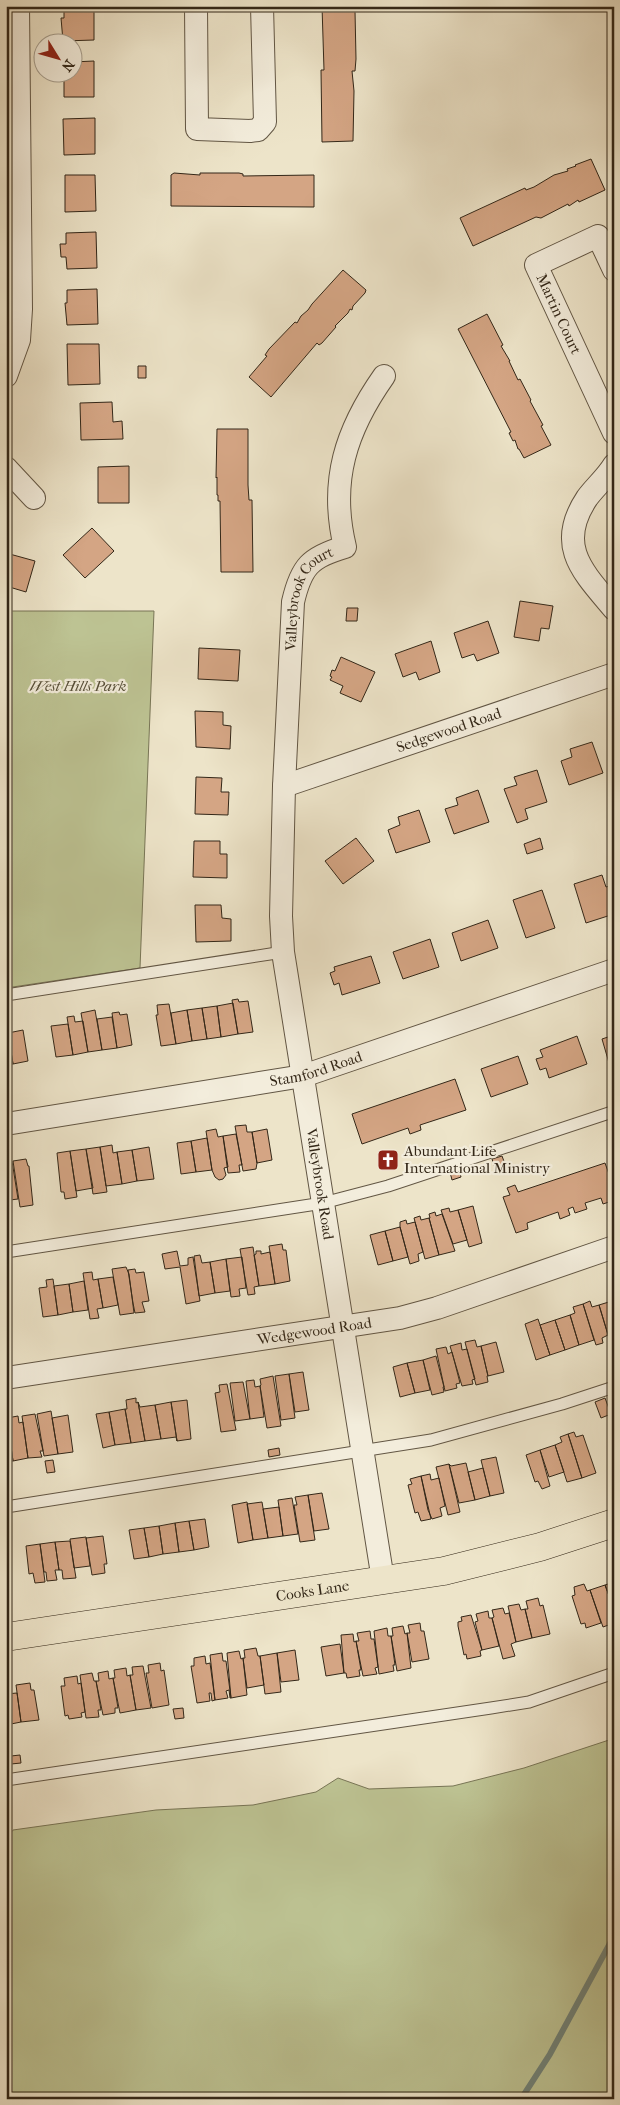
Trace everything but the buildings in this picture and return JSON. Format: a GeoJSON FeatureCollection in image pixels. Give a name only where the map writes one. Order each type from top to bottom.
{"type":"FeatureCollection","features":[{"type":"Feature","properties":{"kind":"main road","name":"Cooks Lane"},"geometry":{"type":"LineString","coordinates":[[6,1637],[444,1571],[540,1547],[614,1523]]}},
{"type":"Feature","properties":{"kind":"street"},"geometry":{"type":"LineString","coordinates":[[6,376],[19,340],[21,309],[18,6]]}},
{"type":"Feature","properties":{"kind":"street"},"geometry":{"type":"LineString","coordinates":[[196,6],[197,129],[250,131],[258,130],[265,122],[262,6]]}},
{"type":"Feature","properties":{"kind":"street","name":"Martin Court"},"geometry":{"type":"LineString","coordinates":[[614,270],[598,236],[536,265],[614,433]]}},
{"type":"Feature","properties":{"kind":"street","name":"Valleybrook Court"},"geometry":{"type":"LineString","coordinates":[[284,786],[291,625],[297,586],[314,558],[344,547],[338,500],[348,440],[359,415],[384,376]]}},
{"type":"Feature","properties":{"kind":"street"},"geometry":{"type":"LineString","coordinates":[[614,466],[588,496],[576,516],[571,534],[584,573],[614,610]]}},
{"type":"Feature","properties":{"kind":"street"},"geometry":{"type":"LineString","coordinates":[[6,468],[34,498]]}},
{"type":"Feature","properties":{"kind":"street","name":"Sedgewood Road"},"geometry":{"type":"LineString","coordinates":[[284,786],[614,674]]}},
{"type":"Feature","properties":{"kind":"street","name":"Valleybrook Road"},"geometry":{"type":"LineString","coordinates":[[284,786],[281,916],[283,952],[382,1580]]}},
{"type":"Feature","properties":{"kind":"street","name":"Stamford Road"},"geometry":{"type":"LineString","coordinates":[[6,1124],[303,1076],[614,970]]}},
{"type":"Feature","properties":{"kind":"street","name":"Wedgewood Road"},"geometry":{"type":"LineString","coordinates":[[6,1378],[400,1318],[437,1308],[614,1247]]}},
{"type":"Feature","properties":{"kind":"lane"},"geometry":{"type":"LineString","coordinates":[[6,995],[283,952]]}},
{"type":"Feature","properties":{"kind":"lane"},"geometry":{"type":"LineString","coordinates":[[6,1252],[323,1203],[388,1186],[612,1112],[614,1117]]}},
{"type":"Feature","properties":{"kind":"lane"},"geometry":{"type":"LineString","coordinates":[[6,1507],[431,1440],[562,1404],[614,1387]]}},
{"type":"Feature","properties":{"kind":"lane"},"geometry":{"type":"LineString","coordinates":[[6,1780],[529,1702],[614,1673]]}},
{"type":"Feature","properties":{"kind":"green space","name":"West Hills Park"},"geometry":{"type":"Polygon","coordinates":[[[6,611],[154,611],[140,968],[6,988],[6,611]]]}},
{"type":"Feature","properties":{"kind":"green space"},"geometry":{"type":"Polygon","coordinates":[[[614,1737],[614,2099],[6,2099],[6,1840],[13,1830],[156,1810],[253,1805],[316,1792],[338,1778],[369,1789],[453,1786],[524,1768],[614,1737]]]}},
{"type":"Feature","properties":{"kind":"waterway"},"geometry":{"type":"LineString","coordinates":[[521,2099],[550,2054],[614,1936]]}},
{"type":"Feature","properties":{"kind":"place","name":"Abundant Life International Ministry"},"geometry":{"type":"Point","coordinates":[388,1160]}}]}
